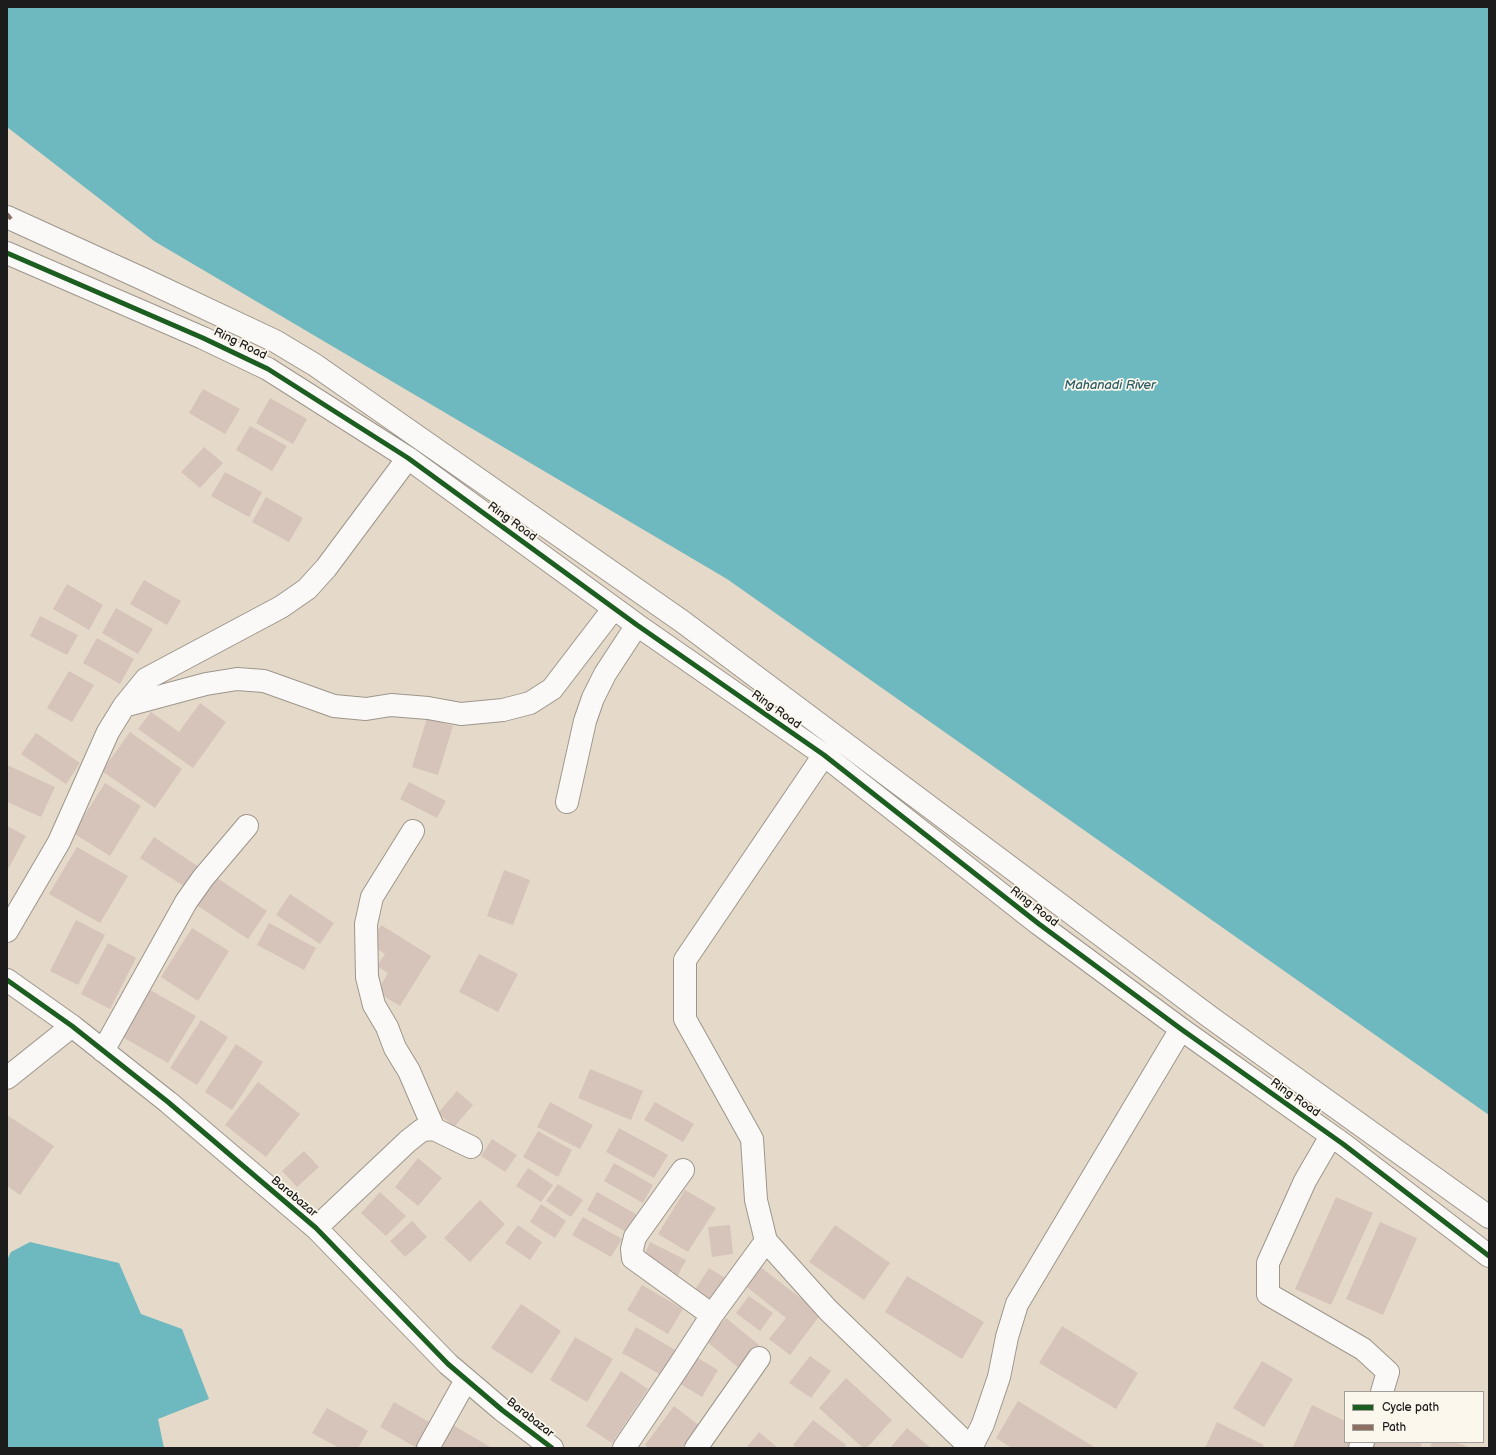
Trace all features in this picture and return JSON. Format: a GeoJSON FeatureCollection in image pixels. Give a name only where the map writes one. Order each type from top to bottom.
{"type":"FeatureCollection","features":[{"type":"Feature","properties":{"kind":"street","name":"Ring Road"},"geometry":{"type":"LineString","coordinates":[[7,217],[275,341],[315,365],[683,622],[1210,1017],[1489,1217]]}},
{"type":"Feature","properties":{"kind":"street","name":"Ring Road"},"geometry":{"type":"LineString","coordinates":[[7,253],[203,338],[268,369],[408,458],[637,625],[824,755],[1039,924],[1181,1029],[1331,1136],[1489,1256]]}},
{"type":"Feature","properties":{"kind":"street"},"geometry":{"type":"LineString","coordinates":[[7,931],[59,842],[108,732],[124,706],[146,679],[281,607],[307,589],[326,568],[408,458]]}},
{"type":"Feature","properties":{"kind":"street"},"geometry":{"type":"LineString","coordinates":[[124,706],[206,684],[237,680],[264,681],[334,706],[366,709],[391,705],[428,708],[461,714],[503,710],[530,704],[552,689],[614,608]]}},
{"type":"Feature","properties":{"kind":"street"},"geometry":{"type":"LineString","coordinates":[[567,802],[585,721],[593,698],[605,674],[637,625]]}},
{"type":"Feature","properties":{"kind":"street"},"geometry":{"type":"LineString","coordinates":[[824,755],[685,960],[685,1019],[752,1139],[756,1200],[766,1241],[828,1310],[971,1448],[983,1424],[999,1378],[1007,1337],[1017,1304],[1181,1029]]}},
{"type":"Feature","properties":{"kind":"street"},"geometry":{"type":"LineString","coordinates":[[103,1051],[186,902],[203,878],[247,826]]}},
{"type":"Feature","properties":{"kind":"street"},"geometry":{"type":"LineString","coordinates":[[413,831],[372,897],[366,924],[367,977],[374,1005],[387,1027],[395,1048],[409,1071],[434,1130]]}},
{"type":"Feature","properties":{"kind":"street","name":"Barabazar"},"geometry":{"type":"LineString","coordinates":[[7,980],[72,1026],[168,1102],[316,1228],[448,1364],[552,1448]]}},
{"type":"Feature","properties":{"kind":"street"},"geometry":{"type":"LineString","coordinates":[[7,1078],[72,1026]]}},
{"type":"Feature","properties":{"kind":"street"},"geometry":{"type":"LineString","coordinates":[[316,1228],[408,1141],[422,1130],[434,1130],[471,1147]]}},
{"type":"Feature","properties":{"kind":"street"},"geometry":{"type":"LineString","coordinates":[[1331,1136],[1305,1181],[1268,1264],[1268,1294],[1362,1349],[1388,1372],[1382,1391]]}},
{"type":"Feature","properties":{"kind":"street"},"geometry":{"type":"LineString","coordinates":[[683,1170],[635,1237],[632,1249],[632,1258],[712,1315]]}},
{"type":"Feature","properties":{"kind":"street"},"geometry":{"type":"LineString","coordinates":[[624,1448],[712,1315],[766,1241]]}},
{"type":"Feature","properties":{"kind":"street"},"geometry":{"type":"LineString","coordinates":[[696,1448],[759,1358]]}},
{"type":"Feature","properties":{"kind":"street"},"geometry":{"type":"LineString","coordinates":[[428,1448],[466,1380]]}},
{"type":"Feature","properties":{"kind":"water","name":"Mahanadi River"},"geometry":{"type":"Polygon","coordinates":[[[7,7],[1489,7],[1489,1115],[727,579],[154,241],[7,127],[7,7]]]}},
{"type":"Feature","properties":{"kind":"water"},"geometry":{"type":"Polygon","coordinates":[[[30,1242],[119,1263],[141,1314],[182,1329],[209,1399],[158,1419],[164,1448],[7,1448],[7,1260],[11,1252],[30,1242]]]}},
{"type":"Feature","properties":{"kind":"building"},"geometry":{"type":"Polygon","coordinates":[[[203,389],[240,409],[225,434],[189,413],[203,389]]]}},
{"type":"Feature","properties":{"kind":"building"},"geometry":{"type":"Polygon","coordinates":[[[270,398],[307,419],[293,444],[256,423],[270,398]]]}},
{"type":"Feature","properties":{"kind":"building"},"geometry":{"type":"Polygon","coordinates":[[[250,426],[287,446],[272,471],[236,450],[250,426]]]}},
{"type":"Feature","properties":{"kind":"building"},"geometry":{"type":"Polygon","coordinates":[[[204,447],[223,463],[200,488],[181,472],[204,447]]]}},
{"type":"Feature","properties":{"kind":"building"},"geometry":{"type":"Polygon","coordinates":[[[225,472],[262,492],[249,517],[211,496],[225,472]]]}},
{"type":"Feature","properties":{"kind":"building"},"geometry":{"type":"Polygon","coordinates":[[[266,497],[303,518],[289,542],[252,522],[266,497]]]}},
{"type":"Feature","properties":{"kind":"building"},"geometry":{"type":"Polygon","coordinates":[[[144,580],[181,601],[167,625],[130,604],[144,580]]]}},
{"type":"Feature","properties":{"kind":"building"},"geometry":{"type":"Polygon","coordinates":[[[67,584],[103,605],[89,630],[53,609],[67,584]]]}},
{"type":"Feature","properties":{"kind":"building"},"geometry":{"type":"Polygon","coordinates":[[[116,608],[153,629],[138,654],[102,633],[116,608]]]}},
{"type":"Feature","properties":{"kind":"building"},"geometry":{"type":"Polygon","coordinates":[[[40,616],[78,635],[67,655],[30,636],[40,616]]]}},
{"type":"Feature","properties":{"kind":"building"},"geometry":{"type":"Polygon","coordinates":[[[97,638],[134,659],[120,684],[83,663],[97,638]]]}},
{"type":"Feature","properties":{"kind":"building"},"geometry":{"type":"Polygon","coordinates":[[[69,671],[94,685],[72,722],[47,708],[69,671]]]}},
{"type":"Feature","properties":{"kind":"building"},"geometry":{"type":"Polygon","coordinates":[[[200,703],[226,722],[193,768],[138,729],[151,712],[179,732],[200,703]]]}},
{"type":"Feature","properties":{"kind":"building"},"geometry":{"type":"Polygon","coordinates":[[[427,718],[453,726],[438,775],[412,767],[427,718]]]}},
{"type":"Feature","properties":{"kind":"building"},"geometry":{"type":"Polygon","coordinates":[[[130,732],[182,769],[155,808],[102,771],[130,732]]]}},
{"type":"Feature","properties":{"kind":"building"},"geometry":{"type":"Polygon","coordinates":[[[36,733],[80,763],[66,784],[21,754],[36,733]]]}},
{"type":"Feature","properties":{"kind":"building"},"geometry":{"type":"Polygon","coordinates":[[[7,765],[55,787],[41,817],[7,802],[7,765]]]}},
{"type":"Feature","properties":{"kind":"building"},"geometry":{"type":"Polygon","coordinates":[[[409,782],[446,801],[437,818],[400,799],[409,782]]]}},
{"type":"Feature","properties":{"kind":"building"},"geometry":{"type":"Polygon","coordinates":[[[105,783],[141,806],[110,856],[73,833],[105,783]]]}},
{"type":"Feature","properties":{"kind":"building"},"geometry":{"type":"Polygon","coordinates":[[[7,826],[26,836],[7,871],[7,826]]]}},
{"type":"Feature","properties":{"kind":"building"},"geometry":{"type":"Polygon","coordinates":[[[154,837],[199,867],[185,887],[140,858],[154,837]]]}},
{"type":"Feature","properties":{"kind":"building"},"geometry":{"type":"Polygon","coordinates":[[[77,847],[128,876],[100,923],[49,894],[77,847]]]}},
{"type":"Feature","properties":{"kind":"building"},"geometry":{"type":"Polygon","coordinates":[[[504,870],[530,880],[513,925],[487,916],[504,870]]]}},
{"type":"Feature","properties":{"kind":"building"},"geometry":{"type":"Polygon","coordinates":[[[214,876],[267,911],[248,939],[195,904],[214,876]]]}},
{"type":"Feature","properties":{"kind":"building"},"geometry":{"type":"Polygon","coordinates":[[[290,894],[334,923],[320,944],[276,915],[290,894]]]}},
{"type":"Feature","properties":{"kind":"building"},"geometry":{"type":"Polygon","coordinates":[[[76,920],[105,935],[78,985],[50,971],[76,920]]]}},
{"type":"Feature","properties":{"kind":"building"},"geometry":{"type":"Polygon","coordinates":[[[269,923],[316,948],[304,970],[257,945],[269,923]]]}},
{"type":"Feature","properties":{"kind":"building"},"geometry":{"type":"Polygon","coordinates":[[[381,925],[431,956],[400,1006],[377,992],[388,973],[377,966],[385,954],[370,944],[381,925]]]}},
{"type":"Feature","properties":{"kind":"building"},"geometry":{"type":"Polygon","coordinates":[[[192,928],[229,951],[198,1001],[161,977],[192,928]]]}},
{"type":"Feature","properties":{"kind":"building"},"geometry":{"type":"Polygon","coordinates":[[[108,943],[136,958],[110,1009],[81,994],[108,943]]]}},
{"type":"Feature","properties":{"kind":"building"},"geometry":{"type":"Polygon","coordinates":[[[479,954],[518,974],[498,1012],[459,992],[479,954]]]}},
{"type":"Feature","properties":{"kind":"building"},"geometry":{"type":"Polygon","coordinates":[[[145,987],[196,1016],[168,1063],[117,1034],[145,987]]]}},
{"type":"Feature","properties":{"kind":"building"},"geometry":{"type":"Polygon","coordinates":[[[201,1020],[228,1037],[197,1085],[170,1068],[201,1020]]]}},
{"type":"Feature","properties":{"kind":"building"},"geometry":{"type":"Polygon","coordinates":[[[236,1044],[263,1062],[232,1110],[205,1092],[236,1044]]]}},
{"type":"Feature","properties":{"kind":"building"},"geometry":{"type":"Polygon","coordinates":[[[590,1069],[643,1091],[631,1120],[578,1098],[590,1069]]]}},
{"type":"Feature","properties":{"kind":"building"},"geometry":{"type":"Polygon","coordinates":[[[258,1082],[300,1114],[266,1157],[225,1125],[258,1082]]]}},
{"type":"Feature","properties":{"kind":"building"},"geometry":{"type":"Polygon","coordinates":[[[457,1091],[473,1105],[454,1127],[438,1113],[457,1091]]]}},
{"type":"Feature","properties":{"kind":"building"},"geometry":{"type":"Polygon","coordinates":[[[550,1102],[593,1125],[580,1149],[537,1127],[550,1102]]]}},
{"type":"Feature","properties":{"kind":"building"},"geometry":{"type":"Polygon","coordinates":[[[655,1102],[694,1124],[683,1142],[644,1120],[655,1102]]]}},
{"type":"Feature","properties":{"kind":"building"},"geometry":{"type":"Polygon","coordinates":[[[7,1115],[54,1146],[20,1195],[7,1186],[7,1115]]]}},
{"type":"Feature","properties":{"kind":"building"},"geometry":{"type":"Polygon","coordinates":[[[619,1128],[668,1155],[654,1178],[606,1152],[619,1128]]]}},
{"type":"Feature","properties":{"kind":"building"},"geometry":{"type":"Polygon","coordinates":[[[538,1131],[572,1150],[558,1177],[523,1157],[538,1131]]]}},
{"type":"Feature","properties":{"kind":"building"},"geometry":{"type":"Polygon","coordinates":[[[492,1139],[517,1155],[505,1172],[481,1156],[492,1139]]]}},
{"type":"Feature","properties":{"kind":"building"},"geometry":{"type":"Polygon","coordinates":[[[304,1151],[319,1167],[297,1187],[282,1171],[304,1151]]]}},
{"type":"Feature","properties":{"kind":"building"},"geometry":{"type":"Polygon","coordinates":[[[418,1158],[442,1178],[418,1206],[395,1187],[418,1158]]]}},
{"type":"Feature","properties":{"kind":"building"},"geometry":{"type":"Polygon","coordinates":[[[614,1163],[653,1185],[643,1203],[604,1181],[614,1163]]]}},
{"type":"Feature","properties":{"kind":"building"},"geometry":{"type":"Polygon","coordinates":[[[528,1168],[553,1185],[541,1202],[516,1186],[528,1168]]]}},
{"type":"Feature","properties":{"kind":"building"},"geometry":{"type":"Polygon","coordinates":[[[558,1184],[583,1200],[571,1217],[546,1201],[558,1184]]]}},
{"type":"Feature","properties":{"kind":"building"},"geometry":{"type":"Polygon","coordinates":[[[685,1190],[716,1208],[688,1252],[658,1234],[685,1190]]]}},
{"type":"Feature","properties":{"kind":"building"},"geometry":{"type":"Polygon","coordinates":[[[380,1192],[406,1216],[386,1236],[361,1213],[380,1192]]]}},
{"type":"Feature","properties":{"kind":"building"},"geometry":{"type":"Polygon","coordinates":[[[597,1192],[636,1214],[626,1232],[587,1210],[597,1192]]]}},
{"type":"Feature","properties":{"kind":"building"},"geometry":{"type":"Polygon","coordinates":[[[1336,1197],[1373,1213],[1331,1305],[1295,1289],[1336,1197]]]}},
{"type":"Feature","properties":{"kind":"building"},"geometry":{"type":"Polygon","coordinates":[[[480,1200],[505,1224],[470,1262],[444,1238],[480,1200]]]}},
{"type":"Feature","properties":{"kind":"building"},"geometry":{"type":"Polygon","coordinates":[[[541,1204],[566,1221],[555,1238],[530,1222],[541,1204]]]}},
{"type":"Feature","properties":{"kind":"building"},"geometry":{"type":"Polygon","coordinates":[[[583,1217],[622,1239],[611,1257],[572,1235],[583,1217]]]}},
{"type":"Feature","properties":{"kind":"building"},"geometry":{"type":"Polygon","coordinates":[[[412,1221],[427,1237],[405,1257],[390,1241],[412,1221]]]}},
{"type":"Feature","properties":{"kind":"building"},"geometry":{"type":"Polygon","coordinates":[[[1380,1222],[1417,1238],[1383,1315],[1346,1299],[1380,1222]]]}},
{"type":"Feature","properties":{"kind":"building"},"geometry":{"type":"Polygon","coordinates":[[[518,1225],[542,1242],[530,1260],[505,1243],[518,1225]]]}},
{"type":"Feature","properties":{"kind":"building"},"geometry":{"type":"Polygon","coordinates":[[[730,1225],[733,1254],[712,1257],[708,1227],[730,1225]]]}},
{"type":"Feature","properties":{"kind":"building"},"geometry":{"type":"Polygon","coordinates":[[[835,1225],[890,1263],[864,1300],[809,1262],[835,1225]]]}},
{"type":"Feature","properties":{"kind":"building"},"geometry":{"type":"Polygon","coordinates":[[[650,1242],[686,1260],[677,1277],[642,1260],[650,1242]]]}},
{"type":"Feature","properties":{"kind":"building"},"geometry":{"type":"Polygon","coordinates":[[[758,1265],[821,1314],[790,1355],[769,1339],[786,1318],[743,1284],[758,1265]]]}},
{"type":"Feature","properties":{"kind":"building"},"geometry":{"type":"Polygon","coordinates":[[[709,1268],[727,1279],[712,1304],[693,1293],[709,1268]]]}},
{"type":"Feature","properties":{"kind":"building"},"geometry":{"type":"Polygon","coordinates":[[[907,1276],[984,1322],[962,1359],[885,1312],[907,1276]]]}},
{"type":"Feature","properties":{"kind":"building"},"geometry":{"type":"Polygon","coordinates":[[[642,1285],[683,1309],[668,1334],[627,1310],[642,1285]]]}},
{"type":"Feature","properties":{"kind":"building"},"geometry":{"type":"Polygon","coordinates":[[[749,1296],[773,1313],[760,1331],[736,1313],[749,1296]]]}},
{"type":"Feature","properties":{"kind":"building"},"geometry":{"type":"Polygon","coordinates":[[[521,1304],[561,1331],[532,1374],[491,1348],[521,1304]]]}},
{"type":"Feature","properties":{"kind":"building"},"geometry":{"type":"Polygon","coordinates":[[[726,1318],[759,1345],[739,1368],[706,1341],[726,1318]]]}},
{"type":"Feature","properties":{"kind":"building"},"geometry":{"type":"Polygon","coordinates":[[[1062,1326],[1138,1373],[1116,1409],[1039,1363],[1062,1326]]]}},
{"type":"Feature","properties":{"kind":"building"},"geometry":{"type":"Polygon","coordinates":[[[636,1327],[677,1351],[663,1376],[622,1353],[636,1327]]]}},
{"type":"Feature","properties":{"kind":"building"},"geometry":{"type":"Polygon","coordinates":[[[575,1337],[613,1359],[587,1402],[550,1380],[575,1337]]]}},
{"type":"Feature","properties":{"kind":"building"},"geometry":{"type":"Polygon","coordinates":[[[693,1355],[718,1370],[702,1397],[677,1382],[693,1355]]]}},
{"type":"Feature","properties":{"kind":"building"},"geometry":{"type":"Polygon","coordinates":[[[810,1356],[831,1371],[811,1398],[789,1383],[810,1356]]]}},
{"type":"Feature","properties":{"kind":"building"},"geometry":{"type":"Polygon","coordinates":[[[1262,1361],[1293,1379],[1264,1427],[1233,1408],[1262,1361]]]}},
{"type":"Feature","properties":{"kind":"building"},"geometry":{"type":"Polygon","coordinates":[[[621,1371],[648,1389],[612,1443],[586,1426],[621,1371]]]}},
{"type":"Feature","properties":{"kind":"building"},"geometry":{"type":"Polygon","coordinates":[[[846,1378],[892,1420],[867,1448],[863,1448],[819,1408],[846,1378]]]}},
{"type":"Feature","properties":{"kind":"building"},"geometry":{"type":"Polygon","coordinates":[[[1018,1401],[1096,1448],[1012,1448],[996,1438],[1018,1401]]]}},
{"type":"Feature","properties":{"kind":"building"},"geometry":{"type":"Polygon","coordinates":[[[394,1402],[436,1426],[423,1448],[417,1448],[380,1427],[394,1402]]]}},
{"type":"Feature","properties":{"kind":"building"},"geometry":{"type":"Polygon","coordinates":[[[1312,1405],[1344,1421],[1344,1443],[1352,1443],[1349,1448],[1293,1447],[1312,1405]]]}},
{"type":"Feature","properties":{"kind":"building"},"geometry":{"type":"Polygon","coordinates":[[[674,1406],[700,1426],[682,1448],[649,1448],[645,1445],[674,1406]]]}},
{"type":"Feature","properties":{"kind":"building"},"geometry":{"type":"Polygon","coordinates":[[[327,1408],[368,1431],[358,1448],[339,1448],[312,1433],[327,1408]]]}},
{"type":"Feature","properties":{"kind":"building"},"geometry":{"type":"Polygon","coordinates":[[[813,1420],[846,1445],[844,1448],[797,1448],[793,1445],[813,1420]]]}},
{"type":"Feature","properties":{"kind":"building"},"geometry":{"type":"Polygon","coordinates":[[[1217,1422],[1264,1445],[1262,1448],[1205,1448],[1217,1422]]]}},
{"type":"Feature","properties":{"kind":"building"},"geometry":{"type":"Polygon","coordinates":[[[451,1424],[492,1448],[437,1448],[451,1424]]]}},
{"type":"Feature","properties":{"kind":"building"},"geometry":{"type":"Polygon","coordinates":[[[907,1428],[931,1448],[890,1448],[907,1428]]]}},
{"type":"Feature","properties":{"kind":"building"},"geometry":{"type":"Polygon","coordinates":[[[759,1432],[778,1448],[746,1448],[759,1432]]]}},
{"type":"Feature","properties":{"kind":"building"},"geometry":{"type":"Polygon","coordinates":[[[1375,1443],[1422,1444],[1420,1448],[1373,1448],[1375,1443]]]}},
{"type":"Feature","properties":{"kind":"building"},"geometry":{"type":"Polygon","coordinates":[[[1432,1443],[1458,1443],[1471,1448],[1430,1448],[1432,1443]]]}},
{"type":"Feature","properties":{"kind":"marked path"},"geometry":{"type":"LineString","coordinates":[[7,214],[11,219]]}},
{"type":"Feature","properties":{"kind":"cycle path"},"geometry":{"type":"LineString","coordinates":[[7,253],[203,338],[268,369],[408,458],[637,625],[824,755],[1039,924],[1181,1029],[1343,1144],[1489,1256]]}},
{"type":"Feature","properties":{"kind":"cycle path"},"geometry":{"type":"LineString","coordinates":[[7,980],[72,1026],[168,1102],[316,1228],[448,1364],[502,1410],[552,1448]]}}]}
